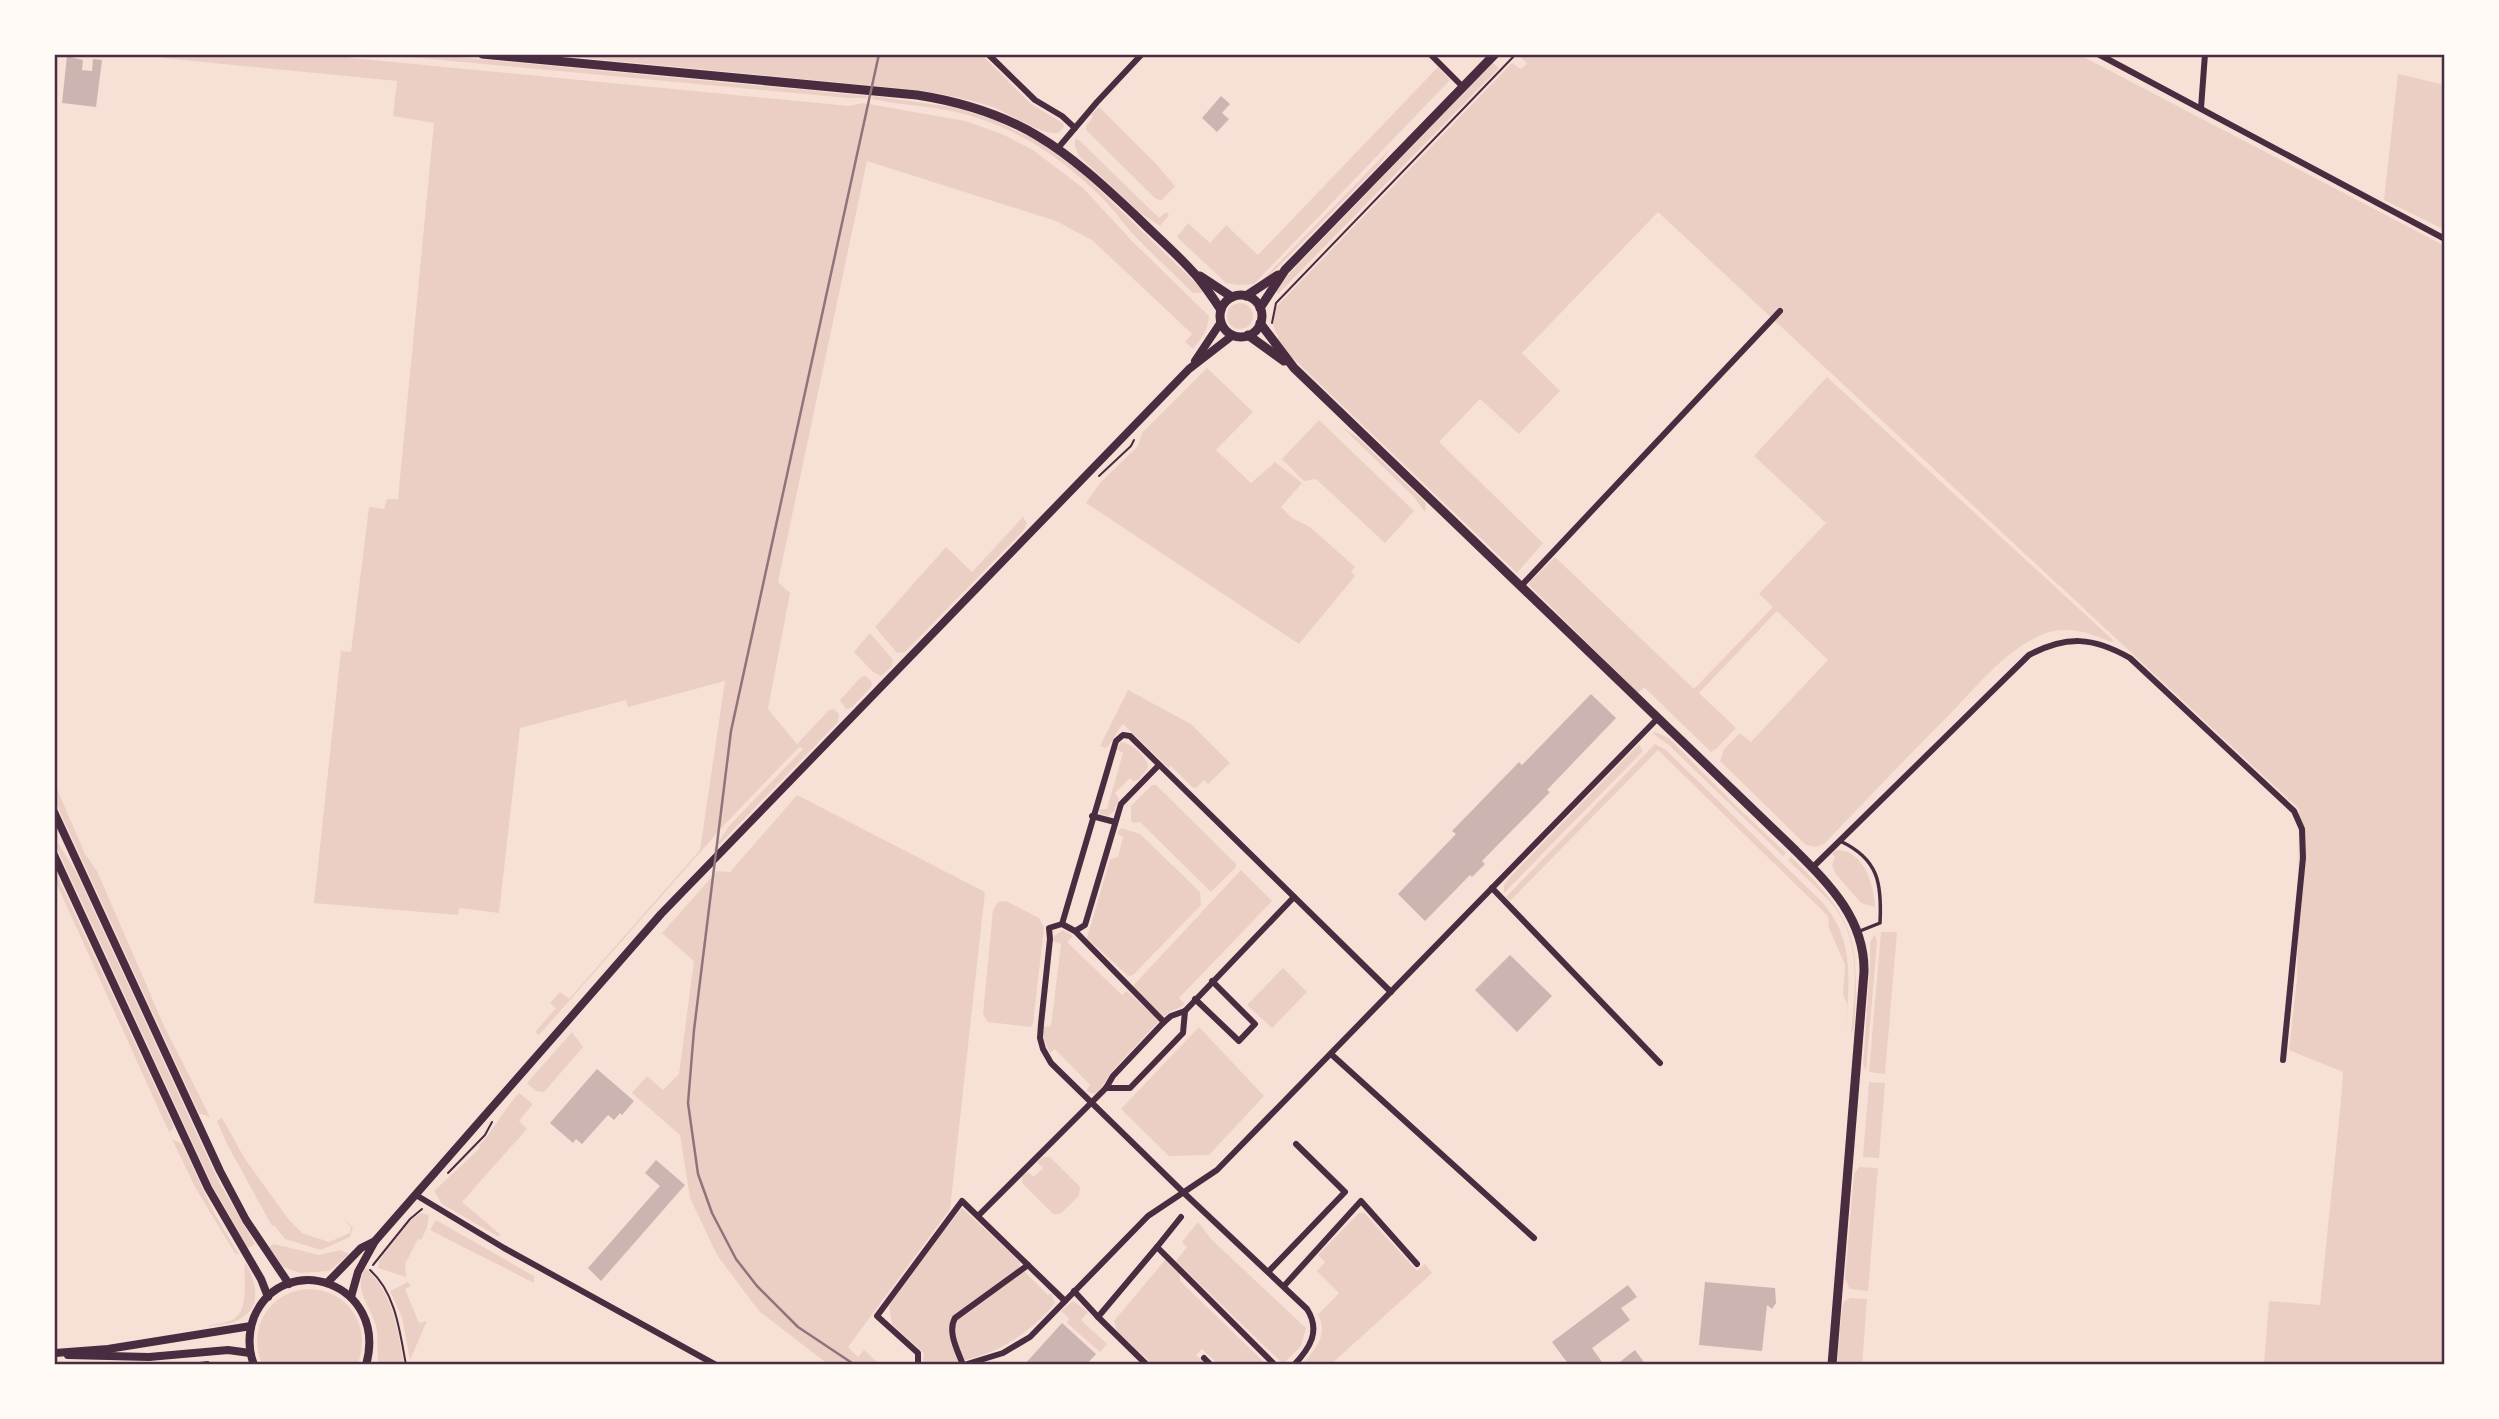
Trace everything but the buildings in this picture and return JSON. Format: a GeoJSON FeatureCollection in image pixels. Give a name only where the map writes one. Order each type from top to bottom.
{"type":"FeatureCollection","features":[{"type":"Feature","properties":{"kind":"main road"},"geometry":{"type":"LineString","coordinates":[[482,54],[931,97],[1004,118],[1058,148],[1083,166],[1193,272],[1221,310],[1221,322],[1225,330],[1233,335],[1248,335],[1294,368],[1812,867],[1842,900],[1858,932],[1864,953],[1832,1365]]}},
{"type":"Feature","properties":{"kind":"main road"},"geometry":{"type":"LineString","coordinates":[[1294,368],[1260,323],[1260,308],[1285,270],[1495,54]]}},
{"type":"Feature","properties":{"kind":"main road"},"geometry":{"type":"LineString","coordinates":[[1193,272],[1232,297],[1246,296],[1285,270]]}},
{"type":"Feature","properties":{"kind":"main road"},"geometry":{"type":"LineString","coordinates":[[1246,296],[1260,308]]}},
{"type":"Feature","properties":{"kind":"main road"},"geometry":{"type":"LineString","coordinates":[[1221,310],[1232,297]]}},
{"type":"Feature","properties":{"kind":"main road"},"geometry":{"type":"LineString","coordinates":[[1248,335],[1260,323]]}},
{"type":"Feature","properties":{"kind":"street"},"geometry":{"type":"LineString","coordinates":[[988,54],[1035,100],[1062,116],[1075,128]]}},
{"type":"Feature","properties":{"kind":"street"},"geometry":{"type":"LineString","coordinates":[[1058,148],[1142,54]]}},
{"type":"Feature","properties":{"kind":"street"},"geometry":{"type":"LineString","coordinates":[[1430,54],[1463,87]]}},
{"type":"Feature","properties":{"kind":"street"},"geometry":{"type":"LineString","coordinates":[[2098,54],[2445,239]]}},
{"type":"Feature","properties":{"kind":"street"},"geometry":{"type":"LineString","coordinates":[[2201,108],[2206,54]]}},
{"type":"Feature","properties":{"kind":"street"},"geometry":{"type":"LineString","coordinates":[[1521,586],[1780,311]]}},
{"type":"Feature","properties":{"kind":"street"},"geometry":{"type":"LineString","coordinates":[[1189,369],[1221,322]]}},
{"type":"Feature","properties":{"kind":"street"},"geometry":{"type":"LineString","coordinates":[[351,1297],[358,1272],[374,1241],[661,914],[1189,369],[1233,335]]}},
{"type":"Feature","properties":{"kind":"street"},"geometry":{"type":"LineString","coordinates":[[1812,867],[2029,655],[2048,645],[2070,640],[2110,647],[2130,658],[2294,811],[2302,829],[2303,858],[2283,1060]]}},
{"type":"Feature","properties":{"kind":"street"},"geometry":{"type":"LineString","coordinates":[[1028,1265],[955,1318],[952,1331],[964,1365],[1003,1353],[1030,1337],[1148,1216],[1217,1170],[1657,719]]}},
{"type":"Feature","properties":{"kind":"street"},"geometry":{"type":"LineString","coordinates":[[1062,924],[1116,741],[1123,736],[1130,736],[1391,992]]}},
{"type":"Feature","properties":{"kind":"street"},"geometry":{"type":"LineString","coordinates":[[1075,931],[1085,925],[1121,804],[1159,765]]}},
{"type":"Feature","properties":{"kind":"street"},"geometry":{"type":"LineString","coordinates":[[54,812],[223,1178],[250,1227],[289,1284]]}},
{"type":"Feature","properties":{"kind":"street"},"geometry":{"type":"LineString","coordinates":[[1092,816],[1115,822]]}},
{"type":"Feature","properties":{"kind":"street"},"geometry":{"type":"LineString","coordinates":[[54,855],[204,1180],[261,1279],[268,1297]]}},
{"type":"Feature","properties":{"kind":"street"},"geometry":{"type":"LineString","coordinates":[[1492,888],[1660,1063]]}},
{"type":"Feature","properties":{"kind":"street"},"geometry":{"type":"LineString","coordinates":[[978,1216],[1106,1088],[1113,1076],[1164,1023],[1171,1016],[1185,1011],[1294,897]]}},
{"type":"Feature","properties":{"kind":"street"},"geometry":{"type":"LineString","coordinates":[[1164,1023],[1075,931],[1062,924],[1049,928],[1040,1038],[1043,1049],[1051,1063],[1307,1309],[1315,1328],[1312,1341],[1307,1352],[1294,1365]]}},
{"type":"Feature","properties":{"kind":"street"},"geometry":{"type":"LineString","coordinates":[[1195,999],[1239,1041],[1255,1024],[1212,981]]}},
{"type":"Feature","properties":{"kind":"street"},"geometry":{"type":"LineString","coordinates":[[1106,1088],[1130,1088],[1183,1033],[1185,1011]]}},
{"type":"Feature","properties":{"kind":"street"},"geometry":{"type":"LineString","coordinates":[[1331,1054],[1534,1238]]}},
{"type":"Feature","properties":{"kind":"street"},"geometry":{"type":"LineString","coordinates":[[1269,1271],[1345,1192],[1296,1144]]}},
{"type":"Feature","properties":{"kind":"street"},"geometry":{"type":"LineString","coordinates":[[416,1195],[504,1248],[712,1364]]}},
{"type":"Feature","properties":{"kind":"street"},"geometry":{"type":"LineString","coordinates":[[918,1365],[918,1353],[877,1316],[962,1200],[1065,1301]]}},
{"type":"Feature","properties":{"kind":"street"},"geometry":{"type":"LineString","coordinates":[[1284,1286],[1361,1201],[1417,1264]]}},
{"type":"Feature","properties":{"kind":"street"},"geometry":{"type":"LineString","coordinates":[[1098,1317],[1181,1217]]}},
{"type":"Feature","properties":{"kind":"street"},"geometry":{"type":"LineString","coordinates":[[327,1283],[362,1248],[374,1241]]}},
{"type":"Feature","properties":{"kind":"street"},"geometry":{"type":"LineString","coordinates":[[1157,1247],[1275,1365]]}},
{"type":"Feature","properties":{"kind":"street"},"geometry":{"type":"LineString","coordinates":[[254,1365],[250,1353],[251,1326],[261,1305],[268,1297],[289,1284],[302,1281],[327,1283],[351,1297],[361,1308],[367,1322],[370,1344],[366,1365]]}},
{"type":"Feature","properties":{"kind":"street"},"geometry":{"type":"LineString","coordinates":[[1074,1292],[1147,1365]]}},
{"type":"Feature","properties":{"kind":"street"},"geometry":{"type":"LineString","coordinates":[[55,1353],[108,1349],[251,1326]]}},
{"type":"Feature","properties":{"kind":"street"},"geometry":{"type":"LineString","coordinates":[[55,1353],[79,1357],[137,1357],[229,1350],[250,1353]]}},
{"type":"Feature","properties":{"kind":"street"},"geometry":{"type":"LineString","coordinates":[[1204,1358],[1211,1365]]}},
{"type":"Feature","properties":{"kind":"lane"},"geometry":{"type":"LineString","coordinates":[[1840,840],[1859,851],[1874,869],[1880,891],[1880,923],[1858,932]]}},
{"type":"Feature","properties":{"kind":"path"},"geometry":{"type":"LineString","coordinates":[[1272,326],[1271,319],[1276,303],[1516,54]]}},
{"type":"Feature","properties":{"kind":"path"},"geometry":{"type":"LineString","coordinates":[[1095,479],[1131,446],[1137,435]]}},
{"type":"Feature","properties":{"kind":"path"},"geometry":{"type":"LineString","coordinates":[[444,1176],[485,1135],[497,1113]]}},
{"type":"Feature","properties":{"kind":"path"},"geometry":{"type":"LineString","coordinates":[[373,1266],[410,1219],[423,1209]]}},
{"type":"Feature","properties":{"kind":"path"},"geometry":{"type":"LineString","coordinates":[[370,1270],[378,1279],[397,1315],[406,1365]]}},
{"type":"Feature","properties":{"kind":"path"},"geometry":{"type":"LineString","coordinates":[[183,1365],[208,1362],[211,1365]]}},
{"type":"Feature","properties":{"kind":"shaded area"},"geometry":{"type":"Polygon","coordinates":[[[163,54],[336,54],[352,58],[849,106],[863,103],[965,121],[1002,134],[1033,150],[1083,188],[1132,241],[1209,316],[1207,326],[1193,349],[1185,342],[1192,334],[1092,240],[1056,221],[867,161],[778,582],[790,593],[768,709],[797,744],[829,710],[834,709],[839,714],[838,722],[713,851],[729,826],[803,749],[799,747],[725,824],[539,1035],[535,1032],[556,1008],[550,1003],[560,992],[569,999],[700,850],[725,681],[628,707],[626,700],[520,728],[499,913],[459,908],[458,915],[314,903],[341,651],[351,652],[369,507],[384,509],[387,499],[398,499],[434,123],[393,116],[397,81],[163,58],[163,54]]]}},
{"type":"Feature","properties":{"kind":"shaded area"},"geometry":{"type":"Polygon","coordinates":[[[377,54],[425,54],[868,96],[848,98],[377,54]]]}},
{"type":"Feature","properties":{"kind":"shaded area"},"geometry":{"type":"Polygon","coordinates":[[[542,54],[981,54],[1031,104],[1063,123],[1064,127],[1058,133],[1043,131],[993,107],[917,90],[542,54]]]}},
{"type":"Feature","properties":{"kind":"shaded area"},"geometry":{"type":"Polygon","coordinates":[[[1520,54],[2078,54],[2445,246],[2445,1365],[2264,1365],[2269,1301],[2320,1305],[2343,1072],[2289,1050],[2297,979],[2299,809],[1658,212],[1522,353],[1560,391],[1519,434],[1480,399],[1439,442],[1543,543],[1517,573],[1275,341],[1279,337],[1274,326],[1276,307],[1512,63],[1521,69],[1527,63],[1520,54]]]}},
{"type":"Feature","properties":{"kind":"shaded area"},"geometry":{"type":"Polygon","coordinates":[[[1493,63],[1499,68],[1278,294],[1275,291],[1284,279],[1493,63]]]}},
{"type":"Feature","properties":{"kind":"shaded area"},"geometry":{"type":"Polygon","coordinates":[[[1438,67],[1450,80],[1254,284],[1226,283],[1177,237],[1188,223],[1210,243],[1226,225],[1258,255],[1438,67]]]}},
{"type":"Feature","properties":{"kind":"shaded area"},"geometry":{"type":"Polygon","coordinates":[[[2398,74],[2445,85],[2445,230],[2384,200],[2398,74]]]}},
{"type":"Feature","properties":{"kind":"shaded area"},"geometry":{"type":"Polygon","coordinates":[[[873,96],[953,107],[994,120],[1038,141],[1084,175],[1205,292],[1193,293],[1135,236],[1108,204],[1074,172],[1042,148],[988,121],[944,110],[872,99],[873,96]]]}},
{"type":"Feature","properties":{"kind":"shaded area"},"geometry":{"type":"Polygon","coordinates":[[[1099,107],[1175,186],[1162,200],[1156,199],[1086,130],[1093,117],[1091,115],[1099,107]]]}},
{"type":"Feature","properties":{"kind":"shaded area"},"geometry":{"type":"Polygon","coordinates":[[[1075,139],[1159,218],[1166,212],[1169,215],[1160,226],[1139,212],[1079,156],[1075,139]]]}},
{"type":"Feature","properties":{"kind":"shaded area"},"geometry":{"type":"Polygon","coordinates":[[[1391,148],[1379,165],[1262,280],[1391,148]]]}},
{"type":"Feature","properties":{"kind":"shaded area"},"geometry":{"type":"Polygon","coordinates":[[[1240,303],[1249,307],[1253,316],[1249,325],[1240,329],[1231,325],[1227,316],[1231,307],[1240,303]]]}},
{"type":"Feature","properties":{"kind":"shaded area"},"geometry":{"type":"Polygon","coordinates":[[[1207,368],[1253,412],[1216,450],[1251,483],[1275,462],[1302,483],[1281,507],[1292,518],[1310,527],[1355,567],[1351,572],[1355,576],[1299,644],[1086,503],[1100,483],[1138,446],[1142,433],[1207,368]]]}},
{"type":"Feature","properties":{"kind":"shaded area"},"geometry":{"type":"Polygon","coordinates":[[[1827,377],[2114,641],[2075,631],[2057,630],[2039,636],[2014,651],[1981,681],[1824,844],[1816,847],[1806,845],[1720,761],[1724,749],[1739,734],[1751,742],[1828,660],[1777,611],[1699,693],[1736,728],[1711,752],[1644,687],[1638,693],[1528,584],[1555,557],[1694,689],[1773,607],[1759,594],[1826,523],[1754,456],[1827,377]]]}},
{"type":"Feature","properties":{"kind":"shaded area"},"geometry":{"type":"Polygon","coordinates":[[[1319,420],[1414,511],[1385,543],[1316,479],[1304,481],[1282,459],[1319,420]]]}},
{"type":"Feature","properties":{"kind":"shaded area"},"geometry":{"type":"Polygon","coordinates":[[[1341,426],[1359,439],[1426,503],[1425,512],[1414,497],[1341,426]]]}},
{"type":"Feature","properties":{"kind":"shaded area"},"geometry":{"type":"Polygon","coordinates":[[[1023,517],[1027,523],[1024,530],[905,652],[897,653],[875,627],[946,547],[972,572],[1023,517]]]}},
{"type":"Feature","properties":{"kind":"shaded area"},"geometry":{"type":"Polygon","coordinates":[[[870,633],[893,660],[892,666],[881,676],[873,672],[854,652],[870,633]]]}},
{"type":"Feature","properties":{"kind":"shaded area"},"geometry":{"type":"Polygon","coordinates":[[[866,676],[872,686],[851,708],[846,709],[840,700],[861,677],[866,676]]]}},
{"type":"Feature","properties":{"kind":"shaded area"},"geometry":{"type":"Polygon","coordinates":[[[1128,690],[1191,724],[1230,763],[1208,784],[1204,780],[1196,788],[1171,766],[1169,768],[1123,724],[1106,748],[1100,746],[1128,690]]]}},
{"type":"Feature","properties":{"kind":"shaded area"},"geometry":{"type":"Polygon","coordinates":[[[1652,733],[1669,738],[1786,853],[1783,856],[1670,746],[1652,733]]]}},
{"type":"Feature","properties":{"kind":"shaded area"},"geometry":{"type":"Polygon","coordinates":[[[1121,742],[1139,751],[1148,768],[1138,780],[1133,781],[1130,778],[1115,793],[1119,799],[1114,811],[1108,816],[1100,814],[1099,809],[1107,809],[1123,753],[1117,749],[1121,742]]]}},
{"type":"Feature","properties":{"kind":"shaded area"},"geometry":{"type":"Polygon","coordinates":[[[1639,744],[1643,751],[1504,893],[1504,885],[1508,879],[1639,744]]]}},
{"type":"Feature","properties":{"kind":"shaded area"},"geometry":{"type":"Polygon","coordinates":[[[1655,744],[1666,750],[1819,899],[1831,914],[1840,930],[1848,963],[1845,1035],[1845,965],[1829,928],[1828,916],[1658,750],[1510,901],[1506,897],[1655,744]]]}},
{"type":"Feature","properties":{"kind":"shaded area"},"geometry":{"type":"Polygon","coordinates":[[[54,782],[85,854],[97,871],[165,1028],[210,1117],[199,1113],[54,799],[54,782]]]}},
{"type":"Feature","properties":{"kind":"shaded area"},"geometry":{"type":"Polygon","coordinates":[[[1152,785],[1156,785],[1236,864],[1211,892],[1140,822],[1131,821],[1131,806],[1152,785]]]}},
{"type":"Feature","properties":{"kind":"shaded area"},"geometry":{"type":"Polygon","coordinates":[[[797,795],[985,892],[950,1209],[848,1347],[858,1357],[864,1350],[880,1365],[829,1365],[759,1311],[717,1255],[690,1198],[680,1135],[632,1093],[647,1076],[663,1090],[679,1074],[694,961],[662,933],[717,871],[730,872],[797,795]]]}},
{"type":"Feature","properties":{"kind":"shaded area"},"geometry":{"type":"Polygon","coordinates":[[[1122,828],[1140,834],[1200,892],[1201,905],[1133,975],[1128,976],[1087,938],[1110,859],[1118,857],[1123,837],[1118,831],[1122,828]]]}},
{"type":"Feature","properties":{"kind":"shaded area"},"geometry":{"type":"Polygon","coordinates":[[[58,843],[76,872],[219,1182],[255,1244],[248,1248],[212,1185],[55,844],[58,843]]]}},
{"type":"Feature","properties":{"kind":"shaded area"},"geometry":{"type":"Polygon","coordinates":[[[1836,850],[1854,856],[1866,870],[1875,907],[1861,903],[1836,874],[1832,865],[1835,857],[1832,854],[1836,850]]]}},
{"type":"Feature","properties":{"kind":"shaded area"},"geometry":{"type":"Polygon","coordinates":[[[1791,857],[1829,898],[1849,933],[1856,973],[1854,1028],[1851,1034],[1855,982],[1848,933],[1831,903],[1788,860],[1791,857]]]}},
{"type":"Feature","properties":{"kind":"shaded area"},"geometry":{"type":"Polygon","coordinates":[[[54,869],[173,1125],[169,1132],[54,878],[54,869]]]}},
{"type":"Feature","properties":{"kind":"shaded area"},"geometry":{"type":"Polygon","coordinates":[[[1241,870],[1272,901],[1179,998],[1185,1004],[1162,1019],[1131,988],[1241,870]]]}},
{"type":"Feature","properties":{"kind":"shaded area"},"geometry":{"type":"Polygon","coordinates":[[[1006,901],[1039,918],[1044,927],[1033,1024],[1030,1027],[988,1022],[983,1014],[993,910],[998,902],[1006,901]]]}},
{"type":"Feature","properties":{"kind":"shaded area"},"geometry":{"type":"Polygon","coordinates":[[[1063,930],[1073,936],[1067,942],[1122,995],[1127,991],[1159,1021],[1094,1094],[1086,1091],[1090,1085],[1055,1049],[1050,1053],[1044,1039],[1044,1027],[1051,1026],[1061,944],[1053,941],[1054,936],[1063,930]]]}},
{"type":"Feature","properties":{"kind":"shaded area"},"geometry":{"type":"Polygon","coordinates":[[[1881,932],[1897,932],[1885,1074],[1869,1072],[1881,932]]]}},
{"type":"Feature","properties":{"kind":"shaded area"},"geometry":{"type":"Polygon","coordinates":[[[1875,934],[1877,942],[1866,1072],[1863,1064],[1870,942],[1875,934]]]}},
{"type":"Feature","properties":{"kind":"shaded area"},"geometry":{"type":"Polygon","coordinates":[[[1283,968],[1307,992],[1272,1028],[1247,1005],[1283,968]]]}},
{"type":"Feature","properties":{"kind":"shaded area"},"geometry":{"type":"Polygon","coordinates":[[[1199,1027],[1264,1096],[1209,1155],[1169,1156],[1121,1109],[1199,1027]]]}},
{"type":"Feature","properties":{"kind":"shaded area"},"geometry":{"type":"Polygon","coordinates":[[[572,1032],[583,1047],[544,1092],[536,1091],[527,1083],[572,1032]]]}},
{"type":"Feature","properties":{"kind":"shaded area"},"geometry":{"type":"Polygon","coordinates":[[[1869,1082],[1885,1083],[1879,1158],[1863,1157],[1869,1082]]]}},
{"type":"Feature","properties":{"kind":"shaded area"},"geometry":{"type":"Polygon","coordinates":[[[519,1093],[533,1104],[519,1121],[527,1129],[462,1202],[501,1235],[497,1236],[442,1204],[434,1191],[480,1148],[519,1093]]]}},
{"type":"Feature","properties":{"kind":"shaded area"},"geometry":{"type":"Polygon","coordinates":[[[222,1118],[245,1159],[289,1220],[302,1233],[329,1242],[350,1233],[351,1228],[343,1218],[353,1228],[350,1237],[321,1250],[285,1239],[274,1225],[272,1226],[227,1144],[217,1121],[222,1118]]]}},
{"type":"Feature","properties":{"kind":"shaded area"},"geometry":{"type":"Polygon","coordinates":[[[172,1139],[182,1144],[213,1211],[239,1255],[235,1253],[196,1189],[172,1139]]]}},
{"type":"Feature","properties":{"kind":"shaded area"},"geometry":{"type":"Polygon","coordinates":[[[1043,1157],[1050,1157],[1080,1187],[1079,1196],[1060,1214],[1053,1214],[1022,1183],[1022,1176],[1028,1172],[1034,1177],[1043,1168],[1037,1162],[1043,1157]]]}},
{"type":"Feature","properties":{"kind":"shaded area"},"geometry":{"type":"Polygon","coordinates":[[[1859,1167],[1878,1168],[1868,1291],[1850,1289],[1845,1279],[1854,1174],[1859,1167]]]}},
{"type":"Feature","properties":{"kind":"shaded area"},"geometry":{"type":"Polygon","coordinates":[[[962,1208],[1020,1262],[1019,1266],[1048,1295],[1051,1293],[1055,1303],[1027,1330],[996,1349],[961,1361],[923,1365],[924,1353],[892,1324],[889,1306],[914,1268],[962,1208]]]}},
{"type":"Feature","properties":{"kind":"shaded area"},"geometry":{"type":"Polygon","coordinates":[[[421,1213],[429,1215],[427,1228],[405,1264],[406,1277],[378,1268],[379,1261],[411,1220],[421,1213]]]}},
{"type":"Feature","properties":{"kind":"shaded area"},"geometry":{"type":"Polygon","coordinates":[[[1359,1213],[1364,1213],[1417,1271],[1425,1264],[1432,1273],[1330,1365],[1301,1365],[1316,1347],[1321,1335],[1321,1321],[1317,1313],[1339,1293],[1317,1271],[1325,1262],[1318,1255],[1359,1213]]]}},
{"type":"Feature","properties":{"kind":"shaded area"},"geometry":{"type":"Polygon","coordinates":[[[436,1220],[534,1276],[534,1283],[430,1230],[436,1220]]]}},
{"type":"Feature","properties":{"kind":"shaded area"},"geometry":{"type":"Polygon","coordinates":[[[1198,1222],[1212,1240],[1306,1328],[1301,1346],[1283,1364],[1176,1261],[1187,1247],[1182,1242],[1198,1222]]]}},
{"type":"Feature","properties":{"kind":"shaded area"},"geometry":{"type":"Polygon","coordinates":[[[274,1244],[319,1255],[340,1250],[349,1254],[329,1271],[300,1273],[283,1267],[269,1247],[274,1244]]]}},
{"type":"Feature","properties":{"kind":"shaded area"},"geometry":{"type":"Polygon","coordinates":[[[1165,1260],[1180,1274],[1180,1281],[1267,1365],[1219,1365],[1202,1349],[1196,1355],[1206,1365],[1153,1365],[1117,1331],[1114,1321],[1165,1260]]]}},
{"type":"Feature","properties":{"kind":"shaded area"},"geometry":{"type":"Polygon","coordinates":[[[245,1262],[255,1288],[253,1304],[249,1311],[233,1322],[205,1327],[238,1316],[243,1302],[245,1262]]]}},
{"type":"Feature","properties":{"kind":"shaded area"},"geometry":{"type":"Polygon","coordinates":[[[365,1268],[382,1288],[393,1312],[404,1365],[379,1365],[376,1326],[362,1291],[365,1268]]]}},
{"type":"Feature","properties":{"kind":"shaded area"},"geometry":{"type":"Polygon","coordinates":[[[408,1282],[411,1286],[405,1289],[419,1323],[427,1321],[410,1360],[402,1317],[390,1291],[408,1282]]]}},
{"type":"Feature","properties":{"kind":"shaded area"},"geometry":{"type":"Polygon","coordinates":[[[309,1289],[336,1296],[354,1314],[362,1338],[357,1365],[262,1365],[257,1338],[265,1314],[283,1297],[295,1291],[309,1289]]]}},
{"type":"Feature","properties":{"kind":"shaded area"},"geometry":{"type":"Polygon","coordinates":[[[1850,1298],[1867,1299],[1862,1365],[1837,1365],[1842,1308],[1844,1302],[1850,1298]]]}},
{"type":"Feature","properties":{"kind":"shaded area"},"geometry":{"type":"Polygon","coordinates":[[[1073,1301],[1088,1312],[1081,1320],[1107,1344],[1100,1352],[1067,1323],[1069,1318],[1061,1311],[1073,1301]]]}},
{"type":"Feature","properties":{"kind":"railway"},"geometry":{"type":"LineString","coordinates":[[855,1365],[798,1327],[757,1286],[736,1259],[712,1213],[698,1174],[688,1103],[694,1030],[731,731],[879,54]]}}]}
